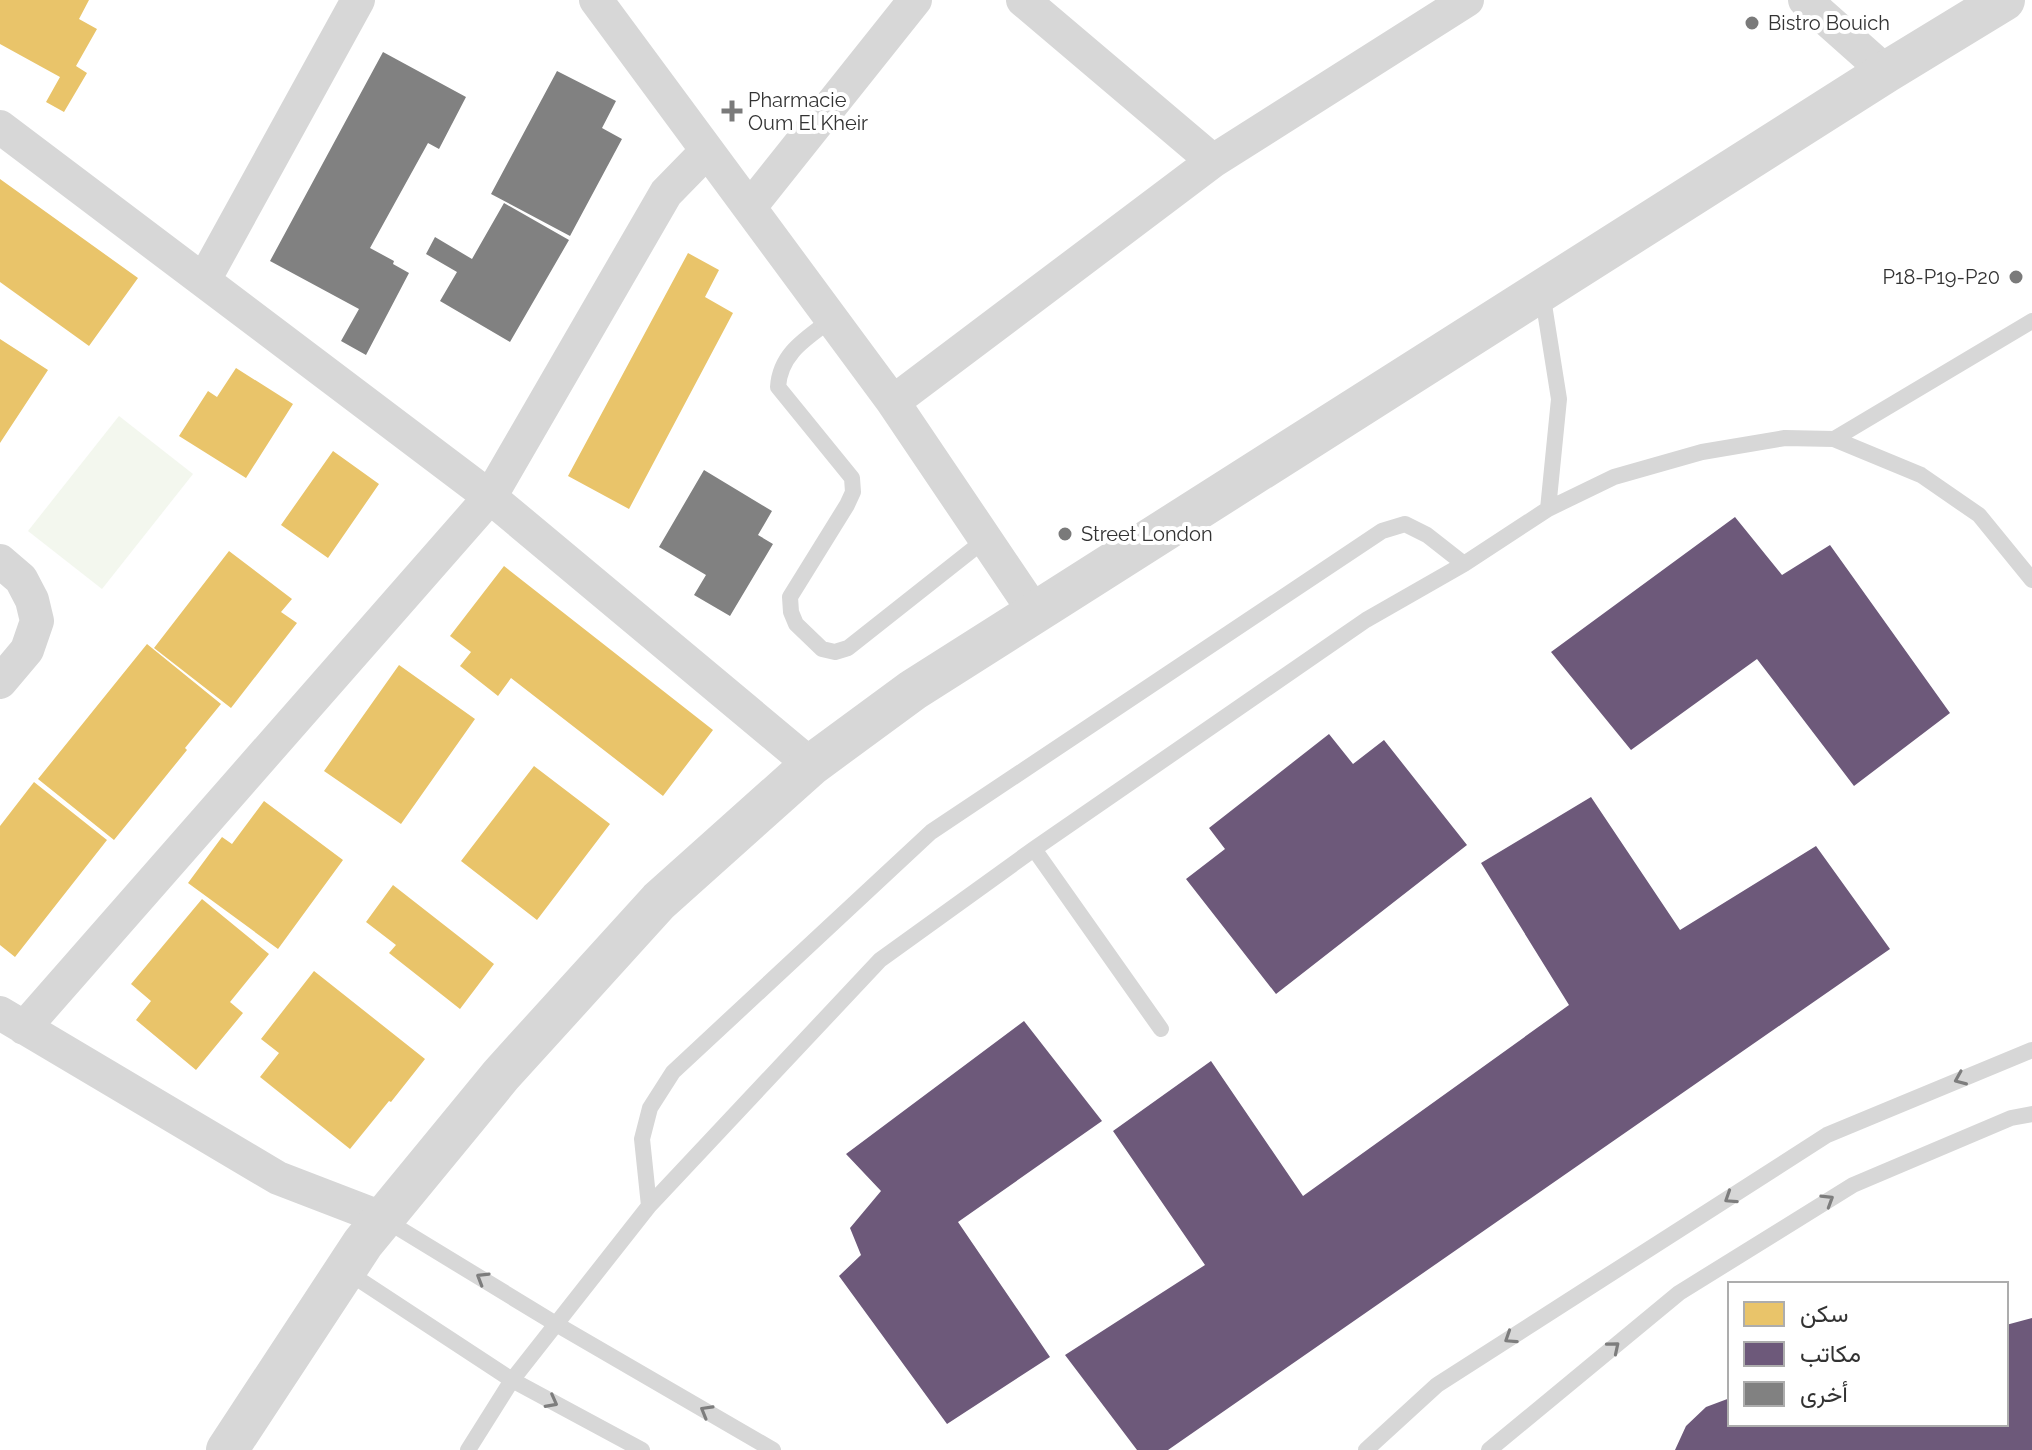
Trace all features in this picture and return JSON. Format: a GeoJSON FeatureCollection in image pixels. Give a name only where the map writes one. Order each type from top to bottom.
{"type":"FeatureCollection","features":[{"type":"Feature","properties":{"kind":"street"},"geometry":{"type":"LineString","coordinates":[[204,280],[358,0]]}},
{"type":"Feature","properties":{"kind":"street"},"geometry":{"type":"LineString","coordinates":[[596,0],[893,402],[1036,614]]}},
{"type":"Feature","properties":{"kind":"street"},"geometry":{"type":"LineString","coordinates":[[750,207],[915,0]]}},
{"type":"Feature","properties":{"kind":"street"},"geometry":{"type":"LineString","coordinates":[[1023,0],[1213,161]]}},
{"type":"Feature","properties":{"kind":"street"},"geometry":{"type":"LineString","coordinates":[[1805,0],[1886,72]]}},
{"type":"Feature","properties":{"kind":"street"},"geometry":{"type":"LineString","coordinates":[[227,1450],[363,1243],[501,1075],[659,901],[811,765],[913,690],[2004,0]]}},
{"type":"Feature","properties":{"kind":"street"},"geometry":{"type":"LineString","coordinates":[[893,402],[1213,161],[1455,3]]}},
{"type":"Feature","properties":{"kind":"street"},"geometry":{"type":"LineString","coordinates":[[0,127],[490,497],[811,765]]}},
{"type":"Feature","properties":{"kind":"street"},"geometry":{"type":"LineString","coordinates":[[382,1218],[278,1178],[12,1021],[490,497],[666,193],[707,151]]}},
{"type":"Feature","properties":{"kind":"street"},"geometry":{"type":"LineString","coordinates":[[0,561],[21,579],[32,600],[37,621],[27,650],[0,682]]}},
{"type":"Feature","properties":{"kind":"lane"},"geometry":{"type":"LineString","coordinates":[[1542,291],[1559,399],[1548,509]]}},
{"type":"Feature","properties":{"kind":"lane"},"geometry":{"type":"LineString","coordinates":[[832,319],[798,345],[779,371],[778,387],[852,478],[853,492],[790,597],[796,624],[822,649],[835,652],[848,648],[986,539]]}},
{"type":"Feature","properties":{"kind":"lane"},"geometry":{"type":"LineString","coordinates":[[1834,439],[2032,321]]}},
{"type":"Feature","properties":{"kind":"lane"},"geometry":{"type":"LineString","coordinates":[[468,1450],[512,1380],[649,1206],[880,960],[1034,849],[1366,620],[1464,564],[1548,509],[1614,477],[1702,452],[1785,438],[1834,439],[1921,475],[1979,515],[2032,580]]}},
{"type":"Feature","properties":{"kind":"lane"},"geometry":{"type":"LineString","coordinates":[[649,1206],[642,1139],[650,1108],[673,1072],[931,832],[1382,531],[1405,524],[1427,535],[1464,564]]}},
{"type":"Feature","properties":{"kind":"lane"},"geometry":{"type":"LineString","coordinates":[[1034,849],[1161,1029]]}},
{"type":"Feature","properties":{"kind":"lane"},"geometry":{"type":"LineString","coordinates":[[1366,1450],[1437,1385],[1827,1135],[2032,1050]]}},
{"type":"Feature","properties":{"kind":"lane"},"geometry":{"type":"LineString","coordinates":[[1489,1450],[1679,1293],[1853,1185],[2011,1118],[2032,1114]]}},
{"type":"Feature","properties":{"kind":"lane"},"geometry":{"type":"LineString","coordinates":[[382,1218],[773,1450]]}},
{"type":"Feature","properties":{"kind":"lane"},"geometry":{"type":"LineString","coordinates":[[345,1270],[512,1380],[642,1450]]}},
{"type":"Feature","properties":{"kind":"shaded area"},"geometry":{"type":"Polygon","coordinates":[[[119,416],[193,474],[102,589],[28,531],[119,416]]]}},
{"type":"Feature","properties":{"kind":"building: سكن"},"geometry":{"type":"Polygon","coordinates":[[[0,0],[89,0],[79,19],[97,29],[76,66],[87,73],[64,112],[46,102],[60,77],[0,44],[0,0]]]}},
{"type":"Feature","properties":{"kind":"building: سكن"},"geometry":{"type":"Polygon","coordinates":[[[0,179],[138,278],[89,346],[0,282],[0,179]]]}},
{"type":"Feature","properties":{"kind":"building: سكن"},"geometry":{"type":"Polygon","coordinates":[[[688,253],[719,270],[705,297],[733,313],[629,509],[568,476],[688,253]]]}},
{"type":"Feature","properties":{"kind":"building: سكن"},"geometry":{"type":"Polygon","coordinates":[[[0,339],[48,370],[0,443],[0,339]]]}},
{"type":"Feature","properties":{"kind":"building: سكن"},"geometry":{"type":"Polygon","coordinates":[[[236,368],[293,404],[246,478],[179,436],[208,391],[217,397],[236,368]]]}},
{"type":"Feature","properties":{"kind":"building: سكن"},"geometry":{"type":"Polygon","coordinates":[[[333,451],[379,484],[328,558],[281,525],[333,451]]]}},
{"type":"Feature","properties":{"kind":"building: سكن"},"geometry":{"type":"Polygon","coordinates":[[[229,551],[292,599],[281,612],[297,623],[231,708],[154,648],[229,551]]]}},
{"type":"Feature","properties":{"kind":"building: سكن"},"geometry":{"type":"Polygon","coordinates":[[[504,566],[713,730],[663,796],[511,678],[498,696],[460,666],[471,652],[450,636],[504,566]]]}},
{"type":"Feature","properties":{"kind":"building: سكن"},"geometry":{"type":"Polygon","coordinates":[[[147,644],[221,704],[114,840],[38,779],[147,644]]]}},
{"type":"Feature","properties":{"kind":"building: سكن"},"geometry":{"type":"Polygon","coordinates":[[[399,665],[475,719],[401,824],[324,771],[399,665]]]}},
{"type":"Feature","properties":{"kind":"building: سكن"},"geometry":{"type":"Polygon","coordinates":[[[534,766],[610,824],[537,920],[461,861],[534,766]]]}},
{"type":"Feature","properties":{"kind":"building: سكن"},"geometry":{"type":"Polygon","coordinates":[[[34,782],[107,840],[15,957],[0,945],[0,826],[34,782]]]}},
{"type":"Feature","properties":{"kind":"building: سكن"},"geometry":{"type":"Polygon","coordinates":[[[264,801],[343,860],[278,949],[188,883],[222,837],[232,844],[264,801]]]}},
{"type":"Feature","properties":{"kind":"building: سكن"},"geometry":{"type":"Polygon","coordinates":[[[393,885],[494,964],[460,1009],[389,953],[396,945],[366,922],[393,885]]]}},
{"type":"Feature","properties":{"kind":"building: سكن"},"geometry":{"type":"Polygon","coordinates":[[[202,899],[269,954],[230,1002],[243,1013],[196,1070],[136,1020],[151,1001],[131,984],[202,899]]]}},
{"type":"Feature","properties":{"kind":"building: سكن"},"geometry":{"type":"Polygon","coordinates":[[[314,971],[425,1059],[350,1149],[260,1077],[279,1053],[261,1039],[314,971]]]}},
{"type":"Feature","properties":{"kind":"building: مكاتب"},"geometry":{"type":"Polygon","coordinates":[[[1735,517],[1782,575],[1830,545],[1950,713],[1854,786],[1757,659],[1631,750],[1551,652],[1735,517]]]}},
{"type":"Feature","properties":{"kind":"building: مكاتب"},"geometry":{"type":"Polygon","coordinates":[[[1329,734],[1353,764],[1384,740],[1467,845],[1276,994],[1186,879],[1225,849],[1209,828],[1329,734]]]}},
{"type":"Feature","properties":{"kind":"building: مكاتب"},"geometry":{"type":"Polygon","coordinates":[[[1591,797],[1680,930],[1816,846],[1890,949],[1168,1450],[1137,1450],[1065,1355],[1205,1265],[1113,1131],[1211,1061],[1303,1196],[1569,1005],[1481,863],[1591,797]]]}},
{"type":"Feature","properties":{"kind":"building: مكاتب"},"geometry":{"type":"Polygon","coordinates":[[[1024,1021],[1102,1121],[958,1222],[1050,1357],[947,1424],[839,1276],[861,1255],[850,1228],[881,1191],[846,1154],[1024,1021]]]}},
{"type":"Feature","properties":{"kind":"building: مكاتب"},"geometry":{"type":"Polygon","coordinates":[[[2032,1318],[2032,1450],[1675,1450],[1686,1426],[1706,1407],[1728,1399],[1728,1426],[2008,1426],[2008,1324],[2032,1318]]]}},
{"type":"Feature","properties":{"kind":"building: أخرى"},"geometry":{"type":"Polygon","coordinates":[[[383,52],[466,97],[439,149],[428,143],[370,248],[409,273],[366,355],[341,341],[359,309],[270,261],[383,52]]]}},
{"type":"Feature","properties":{"kind":"building: أخرى"},"geometry":{"type":"Polygon","coordinates":[[[557,71],[616,101],[602,128],[622,139],[570,236],[491,194],[557,71]]]}},
{"type":"Feature","properties":{"kind":"building: أخرى"},"geometry":{"type":"Polygon","coordinates":[[[504,203],[569,240],[510,342],[440,301],[457,272],[426,254],[435,237],[472,259],[504,203]]]}},
{"type":"Feature","properties":{"kind":"building: أخرى"},"geometry":{"type":"Polygon","coordinates":[[[704,470],[772,511],[758,535],[773,544],[730,616],[694,595],[706,575],[659,547],[704,470]]]}},
{"type":"Feature","properties":{"kind":"place","name":"Bistro Bouich"},"geometry":{"type":"Point","coordinates":[1752,23]}},
{"type":"Feature","properties":{"kind":"place","name":"Pharmacie Oum El Kheir"},"geometry":{"type":"Point","coordinates":[732,111]}},
{"type":"Feature","properties":{"kind":"place","name":"P18-P19-P20"},"geometry":{"type":"Point","coordinates":[2016,277]}},
{"type":"Feature","properties":{"kind":"place","name":"Street London"},"geometry":{"type":"Point","coordinates":[1065,534]}}]}
